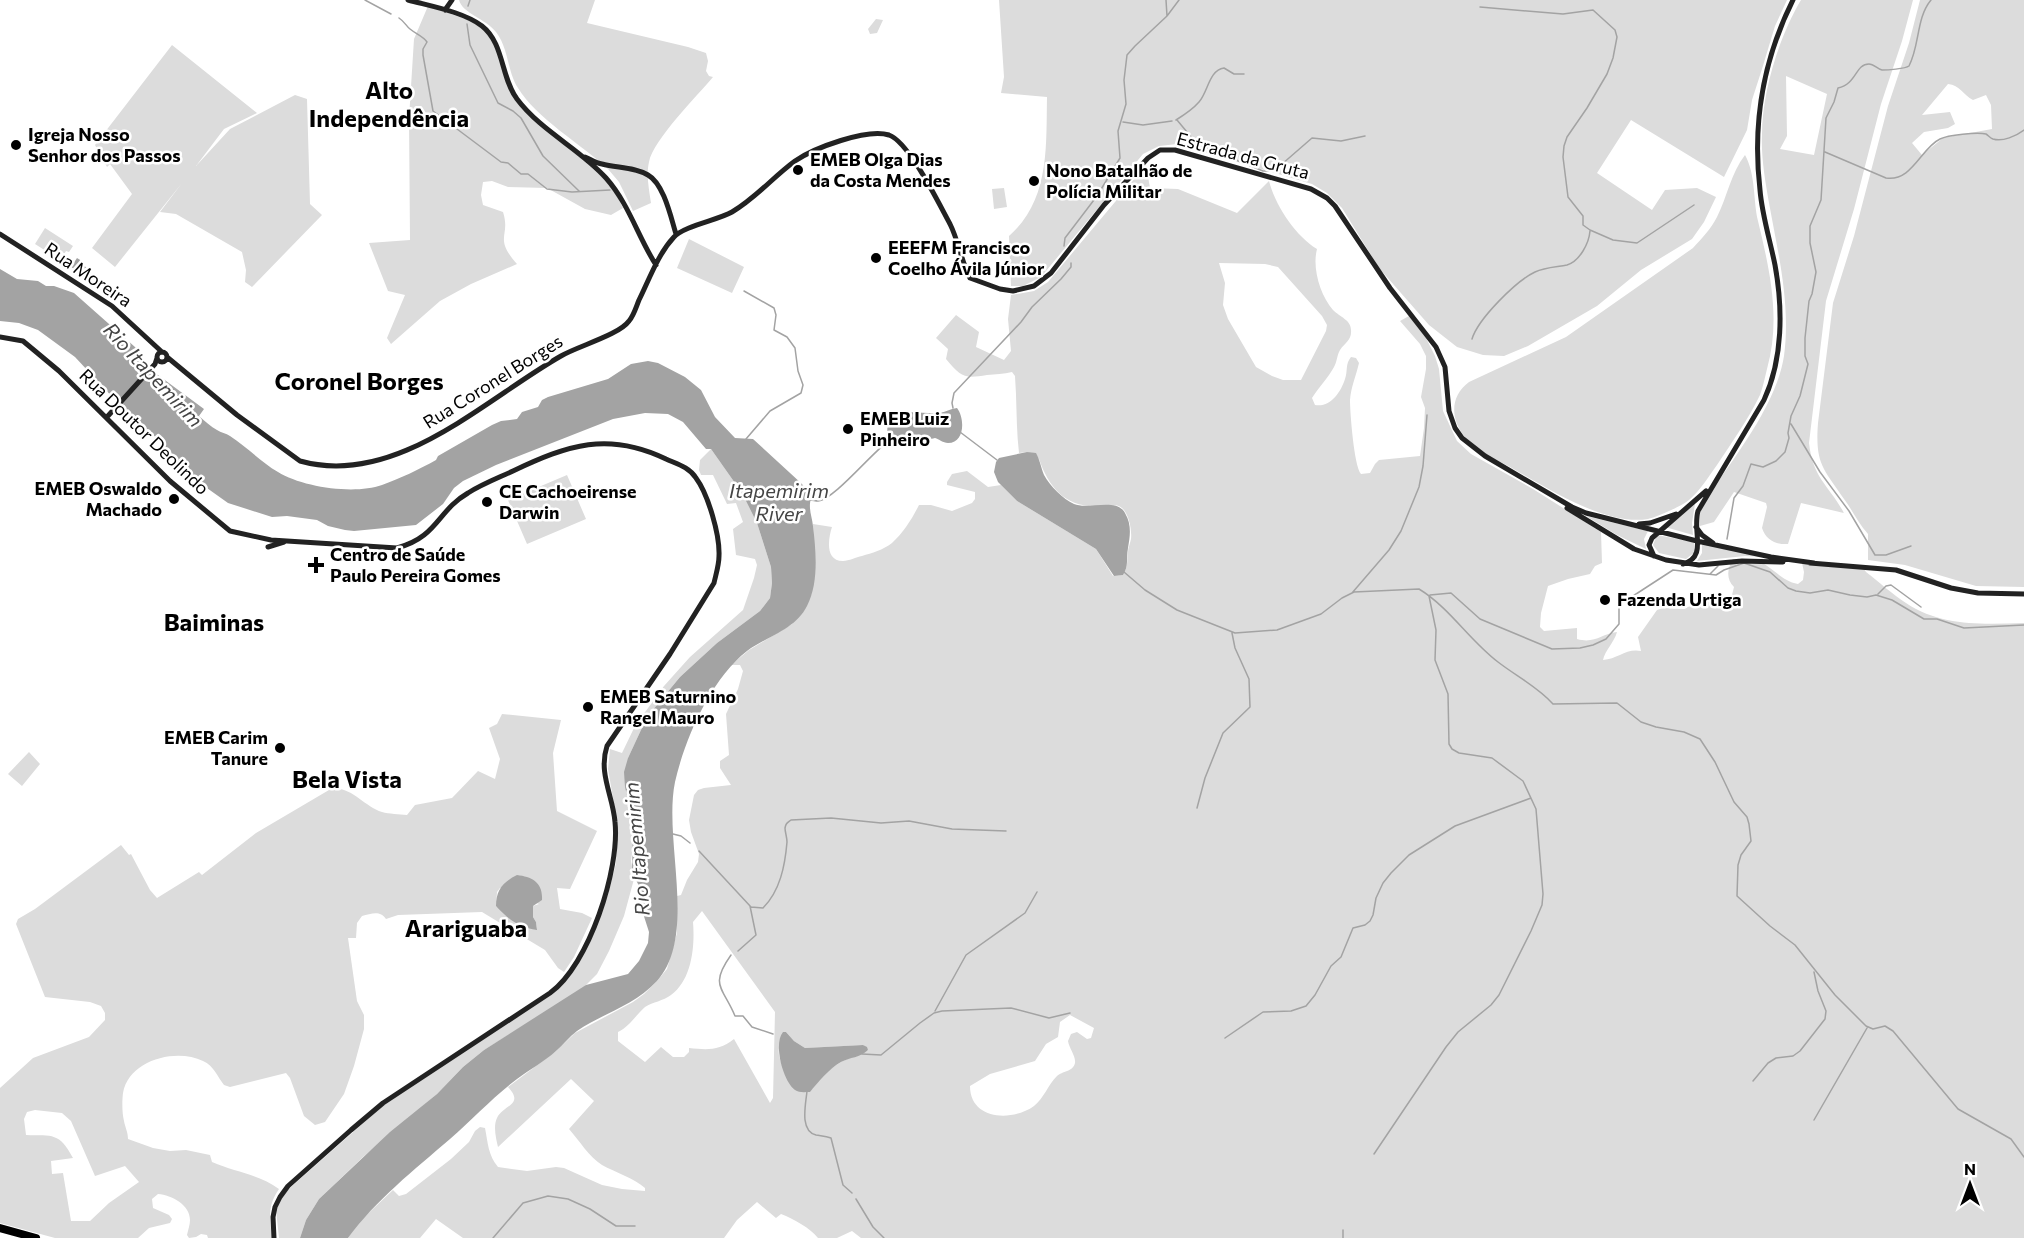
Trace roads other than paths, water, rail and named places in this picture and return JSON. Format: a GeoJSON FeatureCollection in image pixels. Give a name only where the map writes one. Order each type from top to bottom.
{"type":"FeatureCollection","features":[{"type":"Feature","properties":{"kind":"highway"},"geometry":{"type":"LineString","coordinates":[[0,1228],[36,1238]]}},
{"type":"Feature","properties":{"kind":"main road"},"geometry":{"type":"LineString","coordinates":[[408,0],[445,10],[476,22],[484,28],[498,51],[509,84],[518,101],[576,153],[605,177],[615,189],[656,266],[676,234],[657,184],[650,175],[622,167],[604,165],[576,153]]}},
{"type":"Feature","properties":{"kind":"main road"},"geometry":{"type":"LineString","coordinates":[[445,10],[452,0]]}},
{"type":"Feature","properties":{"kind":"main road"},"geometry":{"type":"LineString","coordinates":[[1683,564],[1696,557],[1695,525],[1698,511],[1764,399],[1778,350],[1778,284],[1760,193],[1756,133],[1768,61],[1793,0]]}},
{"type":"Feature","properties":{"kind":"main road","name":"Estrada da Gruta"},"geometry":{"type":"LineString","coordinates":[[676,234],[729,214],[754,197],[797,159],[852,136],[875,134],[892,136],[911,156],[950,224],[958,243],[963,265],[970,278],[1000,289],[1013,291],[1034,286],[1051,273],[1104,205],[1148,158],[1160,150],[1184,152],[1311,189],[1327,198],[1335,206],[1390,288],[1436,347],[1445,367],[1449,411],[1455,428],[1462,438],[1485,456],[1551,495]]}},
{"type":"Feature","properties":{"kind":"main road","name":"Rua Moreira"},"geometry":{"type":"LineString","coordinates":[[0,234],[112,306],[156,346],[160,359]]}},
{"type":"Feature","properties":{"kind":"main road","name":"Rua Coronel Borges"},"geometry":{"type":"LineString","coordinates":[[160,359],[175,364],[237,415],[300,461],[311,464],[363,464],[399,453],[437,436],[553,360],[629,322],[656,266]]}},
{"type":"Feature","properties":{"kind":"main road","name":"Rua Doutor Deolindo"},"geometry":{"type":"LineString","coordinates":[[0,337],[18,339],[59,370],[170,481],[230,531],[271,540],[290,541]]}},
{"type":"Feature","properties":{"kind":"main road"},"geometry":{"type":"LineString","coordinates":[[106,417],[160,359]]}},
{"type":"Feature","properties":{"kind":"main road"},"geometry":{"type":"LineString","coordinates":[[268,547],[290,541],[383,548],[397,548],[412,544],[423,538],[467,493],[561,450],[585,444],[615,443],[645,450],[688,469],[693,474],[702,487],[718,538],[719,558],[714,583],[706,597],[607,746],[604,763],[605,778],[615,823],[614,848],[604,900],[575,966],[565,981],[550,993],[368,1115],[288,1186],[275,1207],[274,1238]]}},
{"type":"Feature","properties":{"kind":"main road"},"geometry":{"type":"LineString","coordinates":[[1655,557],[1649,542],[1712,485]]}},
{"type":"Feature","properties":{"kind":"main road"},"geometry":{"type":"LineString","coordinates":[[1551,495],[1586,513],[1624,523],[1771,557],[1814,563]]}},
{"type":"Feature","properties":{"kind":"main road"},"geometry":{"type":"LineString","coordinates":[[1551,495],[1577,515],[1624,544],[1655,557],[1683,564],[1707,565],[1755,561],[1896,570],[1951,588],[1978,593],[2024,594]]}},
{"type":"Feature","properties":{"kind":"main road"},"geometry":{"type":"LineString","coordinates":[[1624,523],[1650,523],[1686,510]]}},
{"type":"Feature","properties":{"kind":"main road"},"geometry":{"type":"LineString","coordinates":[[1695,525],[1702,535],[1717,545]]}},
{"type":"Feature","properties":{"kind":"water"},"geometry":{"type":"Polygon","coordinates":[[[77,258],[85,263],[83,265],[87,268],[83,274],[71,267],[77,258]]]}},
{"type":"Feature","properties":{"kind":"water","name":"Itapemirim River"},"geometry":{"type":"Polygon","coordinates":[[[0,269],[17,279],[38,281],[46,286],[54,286],[74,293],[135,347],[158,375],[204,409],[199,416],[208,424],[236,440],[278,472],[300,482],[343,489],[382,485],[436,460],[438,456],[492,425],[517,419],[522,412],[538,407],[542,400],[548,397],[608,379],[631,364],[648,361],[658,363],[685,377],[701,390],[715,417],[735,438],[753,439],[802,484],[811,498],[816,567],[811,597],[807,606],[788,627],[747,651],[722,677],[701,710],[679,765],[672,806],[678,913],[669,962],[657,981],[648,990],[577,1031],[551,1055],[508,1086],[396,1186],[348,1238],[300,1238],[306,1220],[319,1199],[390,1132],[437,1094],[463,1067],[484,1050],[586,985],[628,974],[639,961],[648,943],[649,932],[641,907],[640,888],[632,872],[633,819],[625,787],[624,772],[647,717],[680,677],[717,643],[760,611],[770,598],[771,567],[757,523],[742,493],[711,449],[706,449],[683,422],[668,414],[645,413],[613,419],[496,465],[463,481],[454,488],[443,504],[416,525],[345,530],[328,526],[317,520],[287,516],[272,517],[228,503],[183,471],[179,462],[158,439],[131,417],[75,357],[38,330],[19,323],[0,321],[0,269]]]}},
{"type":"Feature","properties":{"kind":"water"},"geometry":{"type":"Polygon","coordinates":[[[957,408],[960,412],[962,429],[958,439],[954,442],[946,443],[935,438],[923,441],[888,439],[890,420],[896,415],[912,412],[939,413],[957,408]]]}},
{"type":"Feature","properties":{"kind":"water"},"geometry":{"type":"Polygon","coordinates":[[[1027,452],[1036,453],[1044,475],[1057,492],[1070,502],[1080,505],[1116,506],[1125,513],[1130,526],[1130,535],[1127,565],[1123,575],[1114,576],[1096,549],[1017,501],[998,482],[994,472],[999,458],[1027,452]]]}},
{"type":"Feature","properties":{"kind":"water"},"geometry":{"type":"Polygon","coordinates":[[[517,875],[532,879],[541,889],[542,900],[533,906],[533,917],[537,930],[514,922],[496,906],[497,895],[501,887],[517,875]]]}},
{"type":"Feature","properties":{"kind":"water"},"geometry":{"type":"Polygon","coordinates":[[[783,1032],[805,1048],[863,1045],[868,1050],[862,1055],[844,1060],[837,1065],[810,1092],[798,1092],[783,1071],[779,1045],[783,1032]]]}},
{"type":"Feature","properties":{"kind":"waterway"},"geometry":{"type":"LineString","coordinates":[[365,0],[391,14]]}},
{"type":"Feature","properties":{"kind":"waterway"},"geometry":{"type":"LineString","coordinates":[[468,6],[470,0]]}},
{"type":"Feature","properties":{"kind":"waterway"},"geometry":{"type":"LineString","coordinates":[[1166,0],[1167,16]]}},
{"type":"Feature","properties":{"kind":"waterway"},"geometry":{"type":"LineString","coordinates":[[1064,246],[1065,238],[1097,196],[1120,158],[1118,131],[1126,104],[1124,80],[1127,55],[1167,16],[1179,0]]}},
{"type":"Feature","properties":{"kind":"waterway"},"geometry":{"type":"LineString","coordinates":[[1727,539],[1734,498],[1743,486],[1751,464],[1763,467],[1776,461],[1785,452],[1791,416],[1800,396],[1808,364],[1805,356],[1805,338],[1809,301],[1816,272],[1810,243],[1810,226],[1821,200],[1826,118],[1838,88],[1849,83],[1864,65],[1871,64],[1882,70],[1909,66],[1920,23],[1931,0]]}},
{"type":"Feature","properties":{"kind":"waterway"},"geometry":{"type":"LineString","coordinates":[[1480,7],[1563,14],[1593,10],[1615,30],[1617,37],[1607,74],[1567,137],[1564,146],[1563,157],[1568,197],[1583,216],[1583,225],[1613,240],[1637,243],[1694,205]]}},
{"type":"Feature","properties":{"kind":"waterway"},"geometry":{"type":"LineString","coordinates":[[399,18],[427,42],[423,55],[433,111],[501,162],[508,163],[521,174],[528,174],[547,189],[572,192],[610,190]]}},
{"type":"Feature","properties":{"kind":"waterway"},"geometry":{"type":"LineString","coordinates":[[467,24],[470,45],[498,103],[521,118],[543,156],[579,191]]}},
{"type":"Feature","properties":{"kind":"waterway"},"geometry":{"type":"LineString","coordinates":[[1176,120],[1199,102],[1212,77],[1219,70],[1224,68],[1234,74],[1244,74]]}},
{"type":"Feature","properties":{"kind":"waterway"},"geometry":{"type":"LineString","coordinates":[[1177,120],[1197,144],[1263,171],[1274,171],[1312,138],[1341,141],[1365,136]]}},
{"type":"Feature","properties":{"kind":"waterway"},"geometry":{"type":"LineString","coordinates":[[1123,122],[1143,125],[1172,121]]}},
{"type":"Feature","properties":{"kind":"waterway"},"geometry":{"type":"LineString","coordinates":[[1825,152],[1886,178],[1895,178],[1910,170],[1927,149],[1940,139],[1976,133],[2001,140],[2024,130]]}},
{"type":"Feature","properties":{"kind":"waterway"},"geometry":{"type":"LineString","coordinates":[[1472,339],[1490,311],[1518,283],[1539,270],[1567,265],[1576,260],[1586,246],[1590,231]]}},
{"type":"Feature","properties":{"kind":"waterway"},"geometry":{"type":"LineString","coordinates":[[953,408],[954,393],[1021,322],[1032,307],[1061,279],[1071,267],[1071,263]]}},
{"type":"Feature","properties":{"kind":"waterway"},"geometry":{"type":"LineString","coordinates":[[744,291],[774,308],[776,315],[774,330],[787,337],[795,348],[798,371],[803,385],[801,393],[770,411],[746,439]]}},
{"type":"Feature","properties":{"kind":"waterway"},"geometry":{"type":"LineString","coordinates":[[1352,593],[1389,550],[1401,531],[1419,487],[1427,415]]}},
{"type":"Feature","properties":{"kind":"waterway"},"geometry":{"type":"LineString","coordinates":[[1791,424],[1820,472],[1849,511],[1875,555],[1886,555],[1911,546]]}},
{"type":"Feature","properties":{"kind":"waterway"},"geometry":{"type":"LineString","coordinates":[[960,432],[997,460]]}},
{"type":"Feature","properties":{"kind":"waterway"},"geometry":{"type":"LineString","coordinates":[[810,500],[818,501],[834,492],[891,439]]}},
{"type":"Feature","properties":{"kind":"waterway"},"geometry":{"type":"LineString","coordinates":[[1633,596],[1673,570],[1716,575],[1744,563],[1770,572],[1788,588],[1796,591],[1810,593],[1828,590],[1867,597],[1876,595],[1892,600],[1924,619],[1937,619],[1964,628],[2024,625]]}},
{"type":"Feature","properties":{"kind":"waterway"},"geometry":{"type":"LineString","coordinates":[[1710,574],[1718,566]]}},
{"type":"Feature","properties":{"kind":"waterway"},"geometry":{"type":"LineString","coordinates":[[1124,572],[1145,590],[1177,610],[1235,633],[1277,630],[1321,614],[1354,592],[1419,589],[1440,605],[1488,653],[1541,692],[1553,704],[1617,703],[1641,722],[1684,732],[1700,739],[1715,762],[1734,802],[1747,817],[1749,824],[1751,841],[1741,855],[1738,865],[1737,896],[1795,945],[1835,995],[1866,1026],[1873,1029],[1885,1026],[1893,1031],[1958,1109],[2011,1139],[2024,1157]]}},
{"type":"Feature","properties":{"kind":"waterway"},"geometry":{"type":"LineString","coordinates":[[1878,594],[1886,586],[1891,585],[1921,607]]}},
{"type":"Feature","properties":{"kind":"waterway"},"geometry":{"type":"LineString","coordinates":[[1430,595],[1451,593],[1480,619],[1552,649],[1580,648],[1606,639],[1619,624],[1619,602],[1628,598]]}},
{"type":"Feature","properties":{"kind":"waterway"},"geometry":{"type":"LineString","coordinates":[[1374,1154],[1446,1047],[1458,1032],[1491,1005],[1499,995],[1542,905],[1536,809],[1523,781],[1492,758],[1459,753],[1449,744],[1448,694],[1435,660],[1436,630],[1429,596]]}},
{"type":"Feature","properties":{"kind":"waterway"},"geometry":{"type":"LineString","coordinates":[[1197,808],[1205,778],[1223,733],[1250,707],[1249,679],[1235,648],[1232,633]]}},
{"type":"Feature","properties":{"kind":"waterway"},"geometry":{"type":"LineString","coordinates":[[1225,1038],[1263,1012],[1291,1011],[1306,1006],[1315,995],[1331,966],[1341,957],[1353,928],[1370,921],[1383,883],[1409,855],[1455,826],[1531,798]]}},
{"type":"Feature","properties":{"kind":"waterway"},"geometry":{"type":"LineString","coordinates":[[699,851],[751,907],[763,908],[774,894],[781,878],[787,842],[785,828],[791,820],[831,818],[881,823],[909,821],[952,829],[1006,831]]}},
{"type":"Feature","properties":{"kind":"waterway"},"geometry":{"type":"LineString","coordinates":[[673,834],[681,836],[690,843]]}},
{"type":"Feature","properties":{"kind":"waterway"},"geometry":{"type":"LineString","coordinates":[[935,1011],[966,955],[1025,913],[1037,892]]}},
{"type":"Feature","properties":{"kind":"waterway"},"geometry":{"type":"LineString","coordinates":[[738,951],[756,935],[750,906]]}},
{"type":"Feature","properties":{"kind":"waterway"},"geometry":{"type":"LineString","coordinates":[[731,955],[724,965],[719,980],[735,1016],[743,1016],[752,1027],[773,1034]]}},
{"type":"Feature","properties":{"kind":"waterway"},"geometry":{"type":"LineString","coordinates":[[1753,1081],[1768,1063],[1776,1058],[1793,1056],[1800,1051],[1825,1019],[1826,1011],[1814,972]]}},
{"type":"Feature","properties":{"kind":"waterway"},"geometry":{"type":"LineString","coordinates":[[862,1054],[881,1055],[920,1023],[934,1013],[942,1011],[1011,1008],[1049,1018],[1070,1013]]}},
{"type":"Feature","properties":{"kind":"waterway"},"geometry":{"type":"LineString","coordinates":[[1814,1120],[1867,1028]]}},
{"type":"Feature","properties":{"kind":"waterway"},"geometry":{"type":"LineString","coordinates":[[807,1091],[805,1116],[807,1128],[816,1135],[831,1138],[843,1185],[852,1193]]}},
{"type":"Feature","properties":{"kind":"waterway"},"geometry":{"type":"LineString","coordinates":[[493,1238],[523,1203],[548,1196],[568,1199],[590,1209],[616,1226],[635,1226]]}},
{"type":"Feature","properties":{"kind":"waterway"},"geometry":{"type":"LineString","coordinates":[[856,1199],[873,1227],[884,1238]]}},
{"type":"Feature","properties":{"kind":"waterway"},"geometry":{"type":"LineString","coordinates":[[1343,1230],[1343,1238]]}},
{"type":"Feature","properties":{"kind":"place","name":"Igreja Nosso Senhor dos Passos"},"geometry":{"type":"Point","coordinates":[16,145]}},
{"type":"Feature","properties":{"kind":"place","name":"EMEB Olga Dias da Costa Mendes"},"geometry":{"type":"Point","coordinates":[798,170]}},
{"type":"Feature","properties":{"kind":"place","name":"Nono Batalhão de Polícia Militar"},"geometry":{"type":"Point","coordinates":[1034,181]}},
{"type":"Feature","properties":{"kind":"place","name":"EEEFM Francisco Coelho Ávila Júnior"},"geometry":{"type":"Point","coordinates":[876,258]}},
{"type":"Feature","properties":{"kind":"place","name":"EMEB Luiz Pinheiro"},"geometry":{"type":"Point","coordinates":[848,429]}},
{"type":"Feature","properties":{"kind":"place","name":"EMEB Oswaldo Machado"},"geometry":{"type":"Point","coordinates":[174,499]}},
{"type":"Feature","properties":{"kind":"place","name":"CE Cachoeirense Darwin"},"geometry":{"type":"Point","coordinates":[487,502]}},
{"type":"Feature","properties":{"kind":"place","name":"Centro de Saúde Paulo Pereira Gomes"},"geometry":{"type":"Point","coordinates":[316,565]}},
{"type":"Feature","properties":{"kind":"place","name":"Fazenda Urtiga"},"geometry":{"type":"Point","coordinates":[1605,600]}},
{"type":"Feature","properties":{"kind":"place","name":"EMEB Saturnino Rangel Mauro"},"geometry":{"type":"Point","coordinates":[588,707]}},
{"type":"Feature","properties":{"kind":"place","name":"EMEB Carim Tanure"},"geometry":{"type":"Point","coordinates":[280,748]}},
{"type":"Feature","properties":{"kind":"district","name":"Alto Independência"},"geometry":{"type":"Point","coordinates":[389,105]}},
{"type":"Feature","properties":{"kind":"district","name":"Coronel Borges"},"geometry":{"type":"Point","coordinates":[359,382]}},
{"type":"Feature","properties":{"kind":"district","name":"Baiminas"},"geometry":{"type":"Point","coordinates":[214,623]}},
{"type":"Feature","properties":{"kind":"district","name":"Bela Vista"},"geometry":{"type":"Point","coordinates":[347,780]}},
{"type":"Feature","properties":{"kind":"district","name":"Arariguaba"},"geometry":{"type":"Point","coordinates":[466,929]}},
{"type":"Feature","properties":{"kind":"water label","name":"Rio Itapemirim"},"geometry":{"type":"Point","coordinates":[153,375]}},
{"type":"Feature","properties":{"kind":"water label","name":"Rio Itapemirim"},"geometry":{"type":"Point","coordinates":[637,849]}}]}
